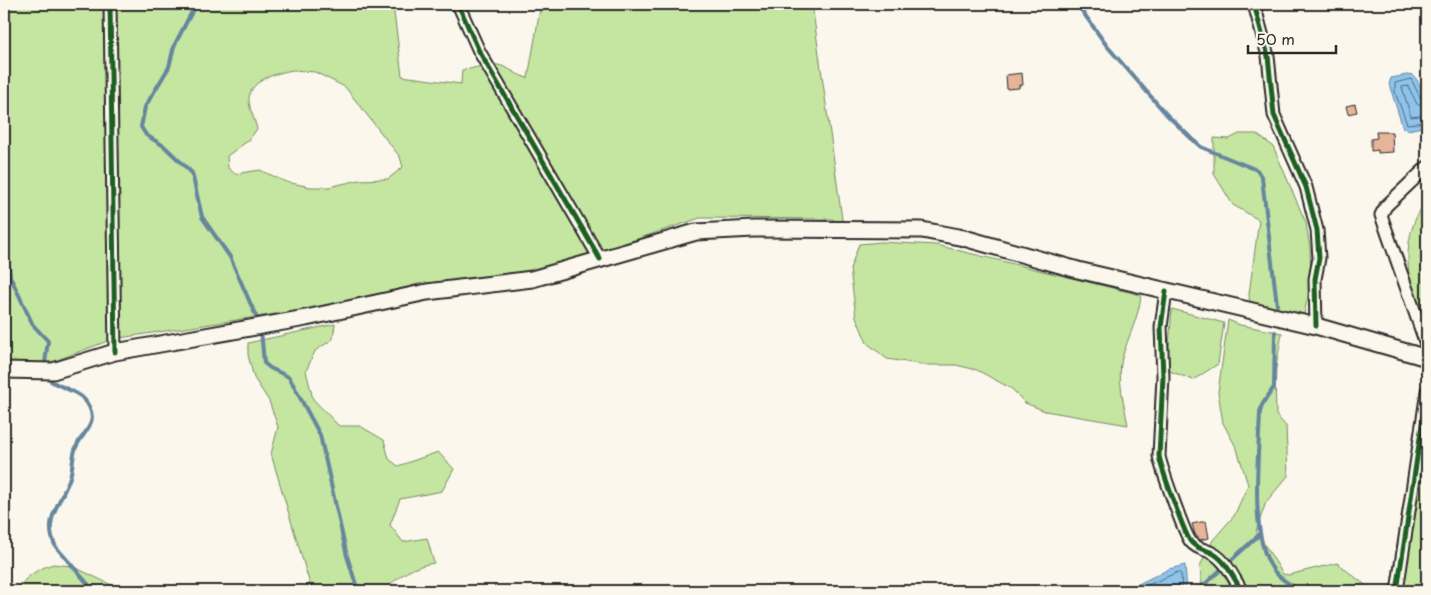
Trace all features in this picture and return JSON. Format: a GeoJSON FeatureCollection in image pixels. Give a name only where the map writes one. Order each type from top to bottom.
{"type":"FeatureCollection","features":[{"type":"Feature","properties":{"kind":"main road"},"geometry":{"type":"LineString","coordinates":[[4,370],[53,371],[115,352],[306,318],[427,292],[532,279],[670,238],[705,231],[754,229],[922,230],[964,238],[1166,291],[1316,326],[1427,358]]}},
{"type":"Feature","properties":{"kind":"street"},"geometry":{"type":"LineString","coordinates":[[110,4],[115,352]]}},
{"type":"Feature","properties":{"kind":"street"},"geometry":{"type":"LineString","coordinates":[[458,4],[479,51],[600,259]]}},
{"type":"Feature","properties":{"kind":"street"},"geometry":{"type":"LineString","coordinates":[[1254,4],[1268,56],[1274,115],[1306,187],[1318,230],[1319,258],[1315,280],[1316,326]]}},
{"type":"Feature","properties":{"kind":"street"},"geometry":{"type":"LineString","coordinates":[[1427,166],[1386,206],[1381,218],[1427,347]]}},
{"type":"Feature","properties":{"kind":"street"},"geometry":{"type":"LineString","coordinates":[[1166,291],[1161,327],[1163,377],[1161,468],[1173,494],[1186,537],[1198,549],[1216,555],[1242,591]]}},
{"type":"Feature","properties":{"kind":"street"},"geometry":{"type":"LineString","coordinates":[[1397,591],[1427,391]]}},
{"type":"Feature","properties":{"kind":"green space"},"geometry":{"type":"Polygon","coordinates":[[[4,4],[393,4],[402,76],[461,84],[462,70],[489,65],[502,66],[528,78],[541,4],[812,4],[843,226],[832,219],[700,218],[586,256],[529,272],[418,284],[353,302],[113,339],[49,363],[29,366],[4,362],[4,4]],[[293,70],[279,73],[264,79],[253,88],[249,102],[257,129],[249,140],[227,156],[228,168],[235,174],[260,170],[286,182],[311,187],[329,187],[359,180],[388,179],[403,167],[400,157],[345,87],[315,72],[293,70]]]}},
{"type":"Feature","properties":{"kind":"green space"},"geometry":{"type":"Polygon","coordinates":[[[1239,134],[1256,134],[1273,146],[1306,223],[1310,248],[1311,282],[1303,319],[1250,309],[1249,294],[1259,220],[1233,205],[1214,174],[1214,138],[1229,139],[1239,134]]]}},
{"type":"Feature","properties":{"kind":"green space"},"geometry":{"type":"Polygon","coordinates":[[[1427,200],[1427,346],[1411,290],[1408,253],[1411,234],[1417,217],[1427,200]]]}},
{"type":"Feature","properties":{"kind":"green space"},"geometry":{"type":"Polygon","coordinates":[[[882,242],[936,245],[1141,295],[1138,311],[1124,350],[1120,374],[1128,425],[1045,411],[1025,403],[1012,389],[977,370],[956,365],[925,365],[887,359],[867,343],[856,317],[850,269],[859,244],[882,242]]]}},
{"type":"Feature","properties":{"kind":"green space"},"geometry":{"type":"Polygon","coordinates":[[[1172,309],[1224,323],[1218,364],[1193,380],[1167,370],[1172,309]]]}},
{"type":"Feature","properties":{"kind":"green space"},"geometry":{"type":"Polygon","coordinates":[[[1228,320],[1240,325],[1282,333],[1275,373],[1276,415],[1286,426],[1288,476],[1266,502],[1256,531],[1283,574],[1288,575],[1337,563],[1373,591],[1202,591],[1200,566],[1213,540],[1234,516],[1248,485],[1237,449],[1223,423],[1218,392],[1228,320]]]}},
{"type":"Feature","properties":{"kind":"green space"},"geometry":{"type":"Polygon","coordinates":[[[335,324],[333,339],[315,351],[306,371],[313,399],[339,426],[360,426],[384,440],[389,459],[398,466],[438,452],[454,469],[442,491],[400,499],[390,525],[403,542],[427,538],[434,563],[406,573],[384,591],[312,591],[271,454],[278,427],[269,401],[254,378],[248,355],[248,343],[335,324]]]}},
{"type":"Feature","properties":{"kind":"green space"},"geometry":{"type":"Polygon","coordinates":[[[1427,394],[1427,591],[1394,591],[1427,394]]]}},
{"type":"Feature","properties":{"kind":"green space"},"geometry":{"type":"Polygon","coordinates":[[[53,564],[72,566],[124,591],[16,591],[32,574],[53,564]]]}},
{"type":"Feature","properties":{"kind":"water"},"geometry":{"type":"Polygon","coordinates":[[[1412,74],[1417,79],[1423,92],[1427,126],[1408,130],[1403,128],[1389,84],[1391,78],[1412,74]]]}},
{"type":"Feature","properties":{"kind":"water"},"geometry":{"type":"Polygon","coordinates":[[[1185,565],[1187,591],[1124,591],[1169,569],[1185,565]]]}},
{"type":"Feature","properties":{"kind":"building"},"geometry":{"type":"Polygon","coordinates":[[[1022,73],[1023,85],[1019,85],[1019,88],[1007,89],[1006,75],[1022,73]]]}},
{"type":"Feature","properties":{"kind":"building"},"geometry":{"type":"Polygon","coordinates":[[[1355,104],[1357,112],[1348,114],[1346,106],[1355,104]]]}},
{"type":"Feature","properties":{"kind":"building"},"geometry":{"type":"Polygon","coordinates":[[[1376,132],[1392,132],[1393,152],[1378,153],[1378,150],[1371,151],[1371,139],[1377,138],[1376,132]]]}},
{"type":"Feature","properties":{"kind":"building"},"geometry":{"type":"Polygon","coordinates":[[[1206,521],[1209,538],[1200,540],[1195,534],[1192,524],[1206,521]]]}},
{"type":"Feature","properties":{"kind":"waterway"},"geometry":{"type":"LineString","coordinates":[[196,4],[174,46],[169,67],[145,107],[141,127],[146,135],[164,146],[192,173],[202,217],[230,257],[259,323]]}},
{"type":"Feature","properties":{"kind":"waterway"},"geometry":{"type":"LineString","coordinates":[[1077,4],[1107,46],[1167,115],[1193,140],[1201,147],[1257,170],[1262,178],[1277,305]]}},
{"type":"Feature","properties":{"kind":"waterway"},"geometry":{"type":"LineString","coordinates":[[4,226],[10,276],[33,325],[48,341],[45,363]]}},
{"type":"Feature","properties":{"kind":"waterway"},"geometry":{"type":"LineString","coordinates":[[261,330],[264,363],[289,377],[320,435],[347,556],[358,591]]}},
{"type":"Feature","properties":{"kind":"waterway"},"geometry":{"type":"LineString","coordinates":[[1275,332],[1274,387],[1262,405],[1260,412],[1257,470],[1260,535],[1272,568],[1281,578],[1301,591]]}},
{"type":"Feature","properties":{"kind":"waterway"},"geometry":{"type":"LineString","coordinates":[[51,381],[81,396],[90,408],[92,415],[89,427],[75,450],[70,476],[54,513],[51,529],[56,547],[94,591]]}},
{"type":"Feature","properties":{"kind":"waterway"},"geometry":{"type":"LineString","coordinates":[[1193,591],[1204,585],[1260,534]]}},
{"type":"Feature","properties":{"kind":"cycle path"},"geometry":{"type":"LineString","coordinates":[[110,4],[115,352]]}},
{"type":"Feature","properties":{"kind":"cycle path"},"geometry":{"type":"LineString","coordinates":[[458,4],[479,51],[600,259]]}},
{"type":"Feature","properties":{"kind":"cycle path"},"geometry":{"type":"LineString","coordinates":[[1254,4],[1268,56],[1274,115],[1306,187],[1317,230],[1319,258],[1315,279],[1316,326]]}},
{"type":"Feature","properties":{"kind":"cycle path"},"geometry":{"type":"LineString","coordinates":[[1166,291],[1161,327],[1163,377],[1159,456],[1168,486],[1191,542],[1196,547],[1219,557],[1242,591]]}},
{"type":"Feature","properties":{"kind":"cycle path"},"geometry":{"type":"LineString","coordinates":[[1397,591],[1427,391]]}}]}
